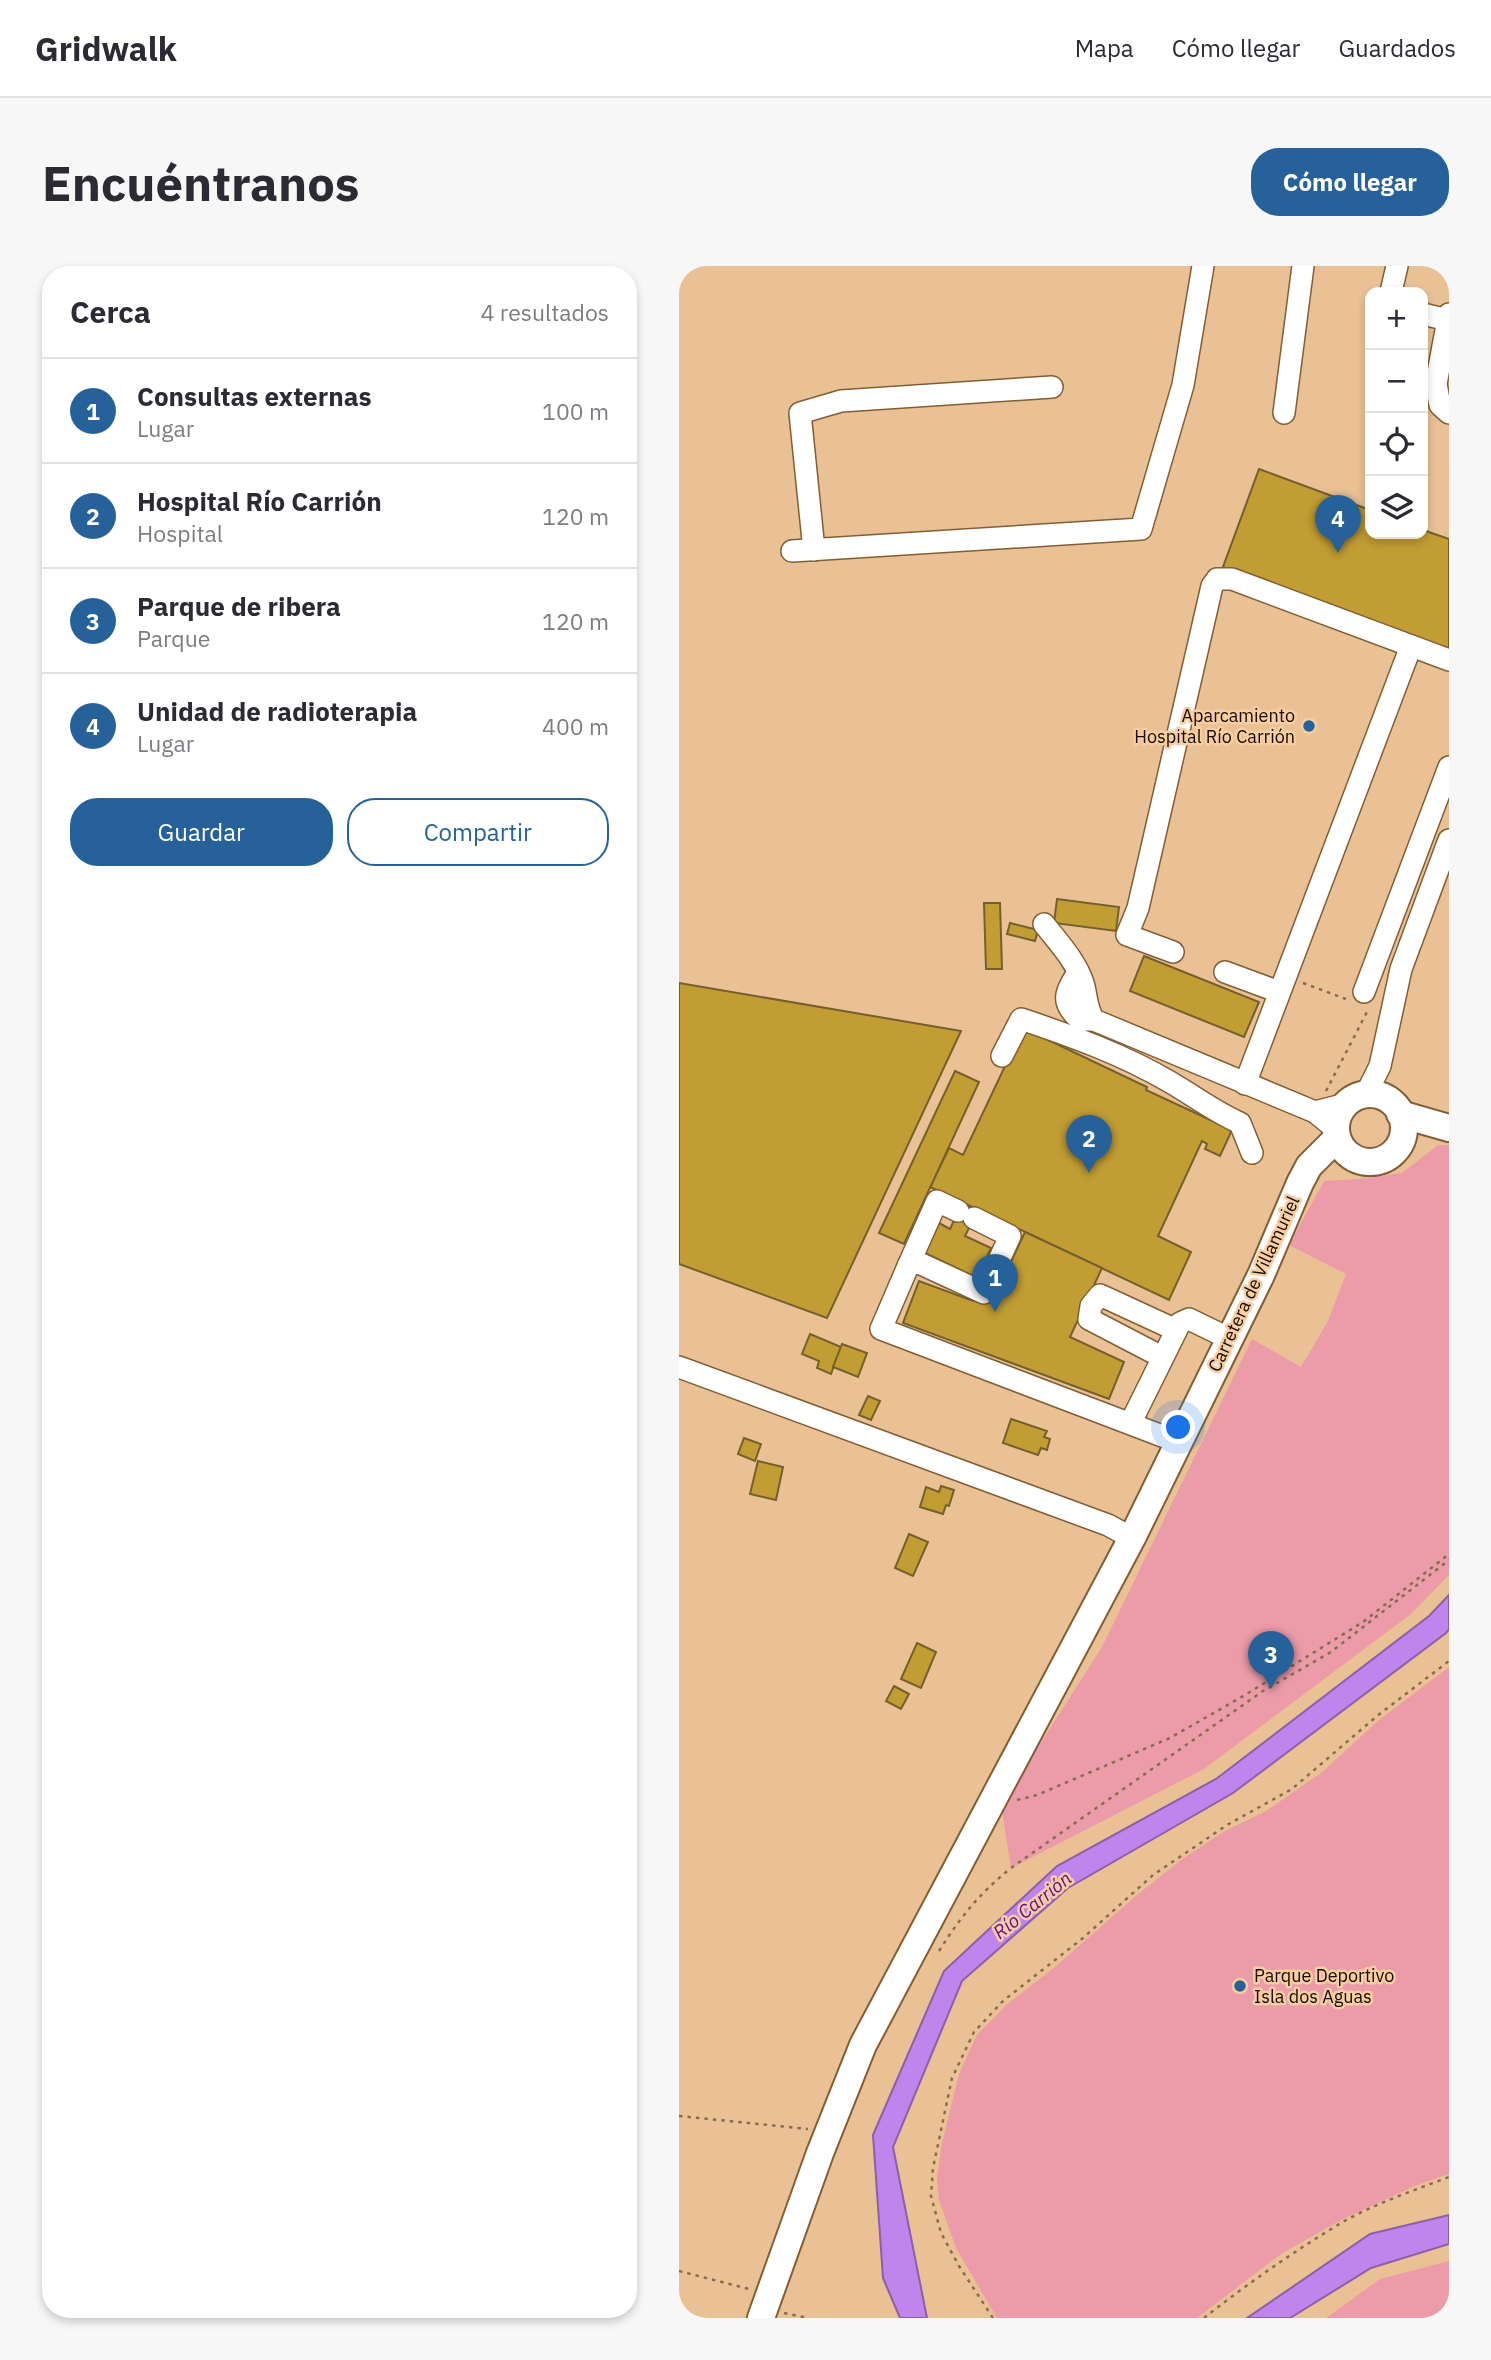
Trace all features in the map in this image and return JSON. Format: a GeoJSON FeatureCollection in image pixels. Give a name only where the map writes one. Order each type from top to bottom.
{"type":"FeatureCollection","features":[{"type":"Feature","properties":{"kind":"main road"},"geometry":{"type":"LineString","coordinates":[[1387,1098],[1400,1114],[1403,1131],[1401,1140],[1396,1149],[1379,1160],[1359,1160],[1341,1141],[1336,1120],[1356,1099],[1387,1098]]}},
{"type":"Feature","properties":{"kind":"main road"},"geometry":{"type":"LineString","coordinates":[[1400,1114],[1447,1128]]}},
{"type":"Feature","properties":{"kind":"main road"},"geometry":{"type":"LineString","coordinates":[[1401,1140],[1447,1128]]}},
{"type":"Feature","properties":{"kind":"main road","name":"Carretera de Villamuriel"},"geometry":{"type":"LineString","coordinates":[[765,2307],[863,2045],[1132,1538],[1261,1275],[1300,1183],[1310,1166],[1341,1141]]}},
{"type":"Feature","properties":{"kind":"street"},"geometry":{"type":"LineString","coordinates":[[792,551],[1141,529],[1183,385],[1203,266]]}},
{"type":"Feature","properties":{"kind":"street"},"geometry":{"type":"LineString","coordinates":[[1284,413],[1303,266]]}},
{"type":"Feature","properties":{"kind":"street"},"geometry":{"type":"LineString","coordinates":[[1392,287],[1397,266]]}},
{"type":"Feature","properties":{"kind":"street"},"geometry":{"type":"LineString","coordinates":[[1428,315],[1448,317],[1436,384],[1440,405],[1449,413]]}},
{"type":"Feature","properties":{"kind":"street"},"geometry":{"type":"LineString","coordinates":[[814,550],[800,413],[841,401],[1052,387]]}},
{"type":"Feature","properties":{"kind":"street"},"geometry":{"type":"LineString","coordinates":[[1173,953],[1127,935],[1138,908],[1190,677],[1212,586],[1217,579],[1232,579],[1449,660]]}},
{"type":"Feature","properties":{"kind":"street"},"geometry":{"type":"LineString","coordinates":[[1245,1084],[1411,646]]}},
{"type":"Feature","properties":{"kind":"street"},"geometry":{"type":"LineString","coordinates":[[1360,999],[1449,767]]}},
{"type":"Feature","properties":{"kind":"street"},"geometry":{"type":"LineString","coordinates":[[1315,1112],[1356,1099],[1380,1066],[1401,969],[1449,840]]}},
{"type":"Feature","properties":{"kind":"street"},"geometry":{"type":"LineString","coordinates":[[1044,924],[1072,961],[1083,983],[1090,1014],[1094,1020],[1315,1112],[1341,1141]]}},
{"type":"Feature","properties":{"kind":"street"},"geometry":{"type":"LineString","coordinates":[[1225,972],[1282,984]]}},
{"type":"Feature","properties":{"kind":"street"},"geometry":{"type":"LineString","coordinates":[[1002,1056],[1021,1019],[1081,1040],[1170,1082],[1215,1112],[1240,1124],[1252,1153]]}},
{"type":"Feature","properties":{"kind":"street"},"geometry":{"type":"LineString","coordinates":[[909,1264],[919,1263],[984,1293],[1010,1236],[937,1200],[909,1264],[881,1329],[1178,1442]]}},
{"type":"Feature","properties":{"kind":"street"},"geometry":{"type":"LineString","coordinates":[[1162,1357],[1089,1319],[1091,1306],[1100,1295],[1176,1330]]}},
{"type":"Feature","properties":{"kind":"street"},"geometry":{"type":"LineString","coordinates":[[1131,1422],[1179,1323],[1189,1319],[1230,1339]]}},
{"type":"Feature","properties":{"kind":"street"},"geometry":{"type":"LineString","coordinates":[[679,1367],[1095,1520],[1132,1538]]}},
{"type":"Feature","properties":{"kind":"path"},"geometry":{"type":"LineString","coordinates":[[1282,984],[1360,999],[1315,1112]]}},
{"type":"Feature","properties":{"kind":"path"},"geometry":{"type":"LineString","coordinates":[[987,1809],[1037,1795],[1170,1738],[1363,1622],[1449,1554]]}},
{"type":"Feature","properties":{"kind":"path"},"geometry":{"type":"LineString","coordinates":[[939,1951],[957,1922],[980,1894],[1011,1868],[1263,1691],[1331,1652],[1449,1560]]}},
{"type":"Feature","properties":{"kind":"path"},"geometry":{"type":"LineString","coordinates":[[993,2318],[941,2233],[931,2196],[933,2168],[952,2078],[974,2032],[1003,2001],[1083,1938],[1153,1875],[1209,1836],[1292,1789],[1377,1716],[1449,1661]]}},
{"type":"Feature","properties":{"kind":"path"},"geometry":{"type":"LineString","coordinates":[[679,2116],[829,2131]]}},
{"type":"Feature","properties":{"kind":"path"},"geometry":{"type":"LineString","coordinates":[[1204,2318],[1246,2285],[1342,2222],[1394,2197],[1449,2177]]}},
{"type":"Feature","properties":{"kind":"path"},"geometry":{"type":"LineString","coordinates":[[679,2271],[765,2307],[809,2318]]}},
{"type":"Feature","properties":{"kind":"shaded area"},"geometry":{"type":"Polygon","coordinates":[[[1438,1145],[1449,1145],[1449,1575],[1411,1614],[1204,1769],[1011,1868],[1001,1805],[1102,1647],[1252,1339],[1301,1367],[1328,1321],[1346,1274],[1289,1245],[1324,1181],[1402,1173],[1438,1145]]]}},
{"type":"Feature","properties":{"kind":"shaded area","name":"Parque Deportivo Isla dos Aguas"},"geometry":{"type":"Polygon","coordinates":[[[1449,1667],[1449,2174],[1417,2185],[1341,2220],[1281,2254],[1197,2318],[997,2318],[956,2248],[939,2200],[937,2177],[942,2143],[959,2074],[977,2035],[1006,2005],[1181,1860],[1223,1832],[1266,1811],[1321,1773],[1379,1720],[1449,1667]]]}},
{"type":"Feature","properties":{"kind":"shaded area"},"geometry":{"type":"Polygon","coordinates":[[[1449,2261],[1449,2318],[1326,2318],[1380,2279],[1449,2261]]]}},
{"type":"Feature","properties":{"kind":"water","name":"Río Carrión"},"geometry":{"type":"Polygon","coordinates":[[[1449,1595],[1449,1629],[1446,1633],[1233,1793],[1068,1888],[962,1981],[893,2147],[927,2318],[900,2318],[883,2278],[873,2135],[944,1971],[1057,1866],[1216,1779],[1429,1616],[1449,1595]]]}},
{"type":"Feature","properties":{"kind":"water"},"geometry":{"type":"Polygon","coordinates":[[[1449,2215],[1449,2244],[1371,2268],[1290,2318],[1247,2318],[1370,2234],[1449,2215]]]}},
{"type":"Feature","properties":{"kind":"building"},"geometry":{"type":"Polygon","coordinates":[[[1259,469],[1365,508],[1365,539],[1428,539],[1428,532],[1449,539],[1449,651],[1223,567],[1259,469]]]}},
{"type":"Feature","properties":{"kind":"building"},"geometry":{"type":"Polygon","coordinates":[[[1057,899],[1119,907],[1116,931],[1054,923],[1057,899]]]}},
{"type":"Feature","properties":{"kind":"building"},"geometry":{"type":"Polygon","coordinates":[[[984,903],[1000,903],[1002,969],[986,969],[984,903]]]}},
{"type":"Feature","properties":{"kind":"building"},"geometry":{"type":"Polygon","coordinates":[[[1010,923],[1038,930],[1035,941],[1007,934],[1010,923]]]}},
{"type":"Feature","properties":{"kind":"building"},"geometry":{"type":"Polygon","coordinates":[[[1144,956],[1259,1002],[1244,1037],[1130,991],[1144,956]]]}},
{"type":"Feature","properties":{"kind":"building"},"geometry":{"type":"Polygon","coordinates":[[[679,983],[961,1031],[827,1318],[679,1264],[679,983]]]}},
{"type":"Feature","properties":{"kind":"building"},"geometry":{"type":"Polygon","coordinates":[[[1023,1028],[1232,1130],[1220,1156],[1205,1149],[1207,1144],[1202,1141],[1158,1236],[1191,1252],[1169,1300],[930,1187],[949,1148],[963,1155],[1023,1028]]]}},
{"type":"Feature","properties":{"kind":"building"},"geometry":{"type":"Polygon","coordinates":[[[955,1071],[979,1082],[904,1244],[879,1233],[955,1071]]]}},
{"type":"Feature","properties":{"kind":"building"},"geometry":{"type":"Polygon","coordinates":[[[962,1203],[978,1210],[965,1236],[991,1248],[977,1278],[925,1253],[939,1223],[950,1229],[962,1203]]]}},
{"type":"Feature","properties":{"kind":"building"},"geometry":{"type":"Polygon","coordinates":[[[1025,1232],[1102,1268],[1070,1337],[1124,1362],[1109,1399],[903,1323],[919,1281],[973,1301],[976,1292],[993,1300],[1025,1232]]]}},
{"type":"Feature","properties":{"kind":"building"},"geometry":{"type":"Polygon","coordinates":[[[810,1334],[841,1347],[831,1374],[817,1368],[819,1361],[802,1354],[810,1334]]]}},
{"type":"Feature","properties":{"kind":"building"},"geometry":{"type":"Polygon","coordinates":[[[842,1344],[867,1353],[858,1377],[833,1367],[842,1344]]]}},
{"type":"Feature","properties":{"kind":"building"},"geometry":{"type":"Polygon","coordinates":[[[868,1396],[880,1401],[871,1420],[859,1415],[868,1396]]]}},
{"type":"Feature","properties":{"kind":"building"},"geometry":{"type":"Polygon","coordinates":[[[1011,1419],[1047,1431],[1044,1437],[1050,1439],[1047,1450],[1041,1448],[1038,1455],[1003,1443],[1011,1419]]]}},
{"type":"Feature","properties":{"kind":"building"},"geometry":{"type":"Polygon","coordinates":[[[744,1438],[761,1444],[755,1461],[738,1454],[744,1438]]]}},
{"type":"Feature","properties":{"kind":"building"},"geometry":{"type":"Polygon","coordinates":[[[758,1461],[783,1467],[776,1500],[750,1494],[758,1461]]]}},
{"type":"Feature","properties":{"kind":"building"},"geometry":{"type":"Polygon","coordinates":[[[941,1486],[954,1490],[949,1506],[946,1505],[943,1514],[920,1507],[926,1487],[939,1492],[941,1486]]]}},
{"type":"Feature","properties":{"kind":"building"},"geometry":{"type":"Polygon","coordinates":[[[909,1534],[928,1542],[913,1576],[895,1568],[909,1534]]]}},
{"type":"Feature","properties":{"kind":"building"},"geometry":{"type":"Polygon","coordinates":[[[917,1643],[936,1652],[921,1688],[901,1679],[917,1643]]]}},
{"type":"Feature","properties":{"kind":"building"},"geometry":{"type":"Polygon","coordinates":[[[894,1686],[909,1694],[901,1709],[886,1701],[894,1686]]]}},
{"type":"Feature","properties":{"kind":"place","name":"Unidad de radioterapia"},"geometry":{"type":"Point","coordinates":[1338,553]}},
{"type":"Feature","properties":{"kind":"place","name":"Aparcamiento Hospital Río Carrión"},"geometry":{"type":"Point","coordinates":[1309,726]}},
{"type":"Feature","properties":{"kind":"place","name":"Hospital Río Carrión"},"geometry":{"type":"Point","coordinates":[1089,1173]}},
{"type":"Feature","properties":{"kind":"place","name":"Consultas externas"},"geometry":{"type":"Point","coordinates":[995,1312]}},
{"type":"Feature","properties":{"kind":"place","name":"Parque de ribera"},"geometry":{"type":"Point","coordinates":[1271,1689]}},
{"type":"Feature","properties":{"kind":"place","name":"Parque Deportivo Isla dos Aguas"},"geometry":{"type":"Point","coordinates":[1240,1986]}}]}
